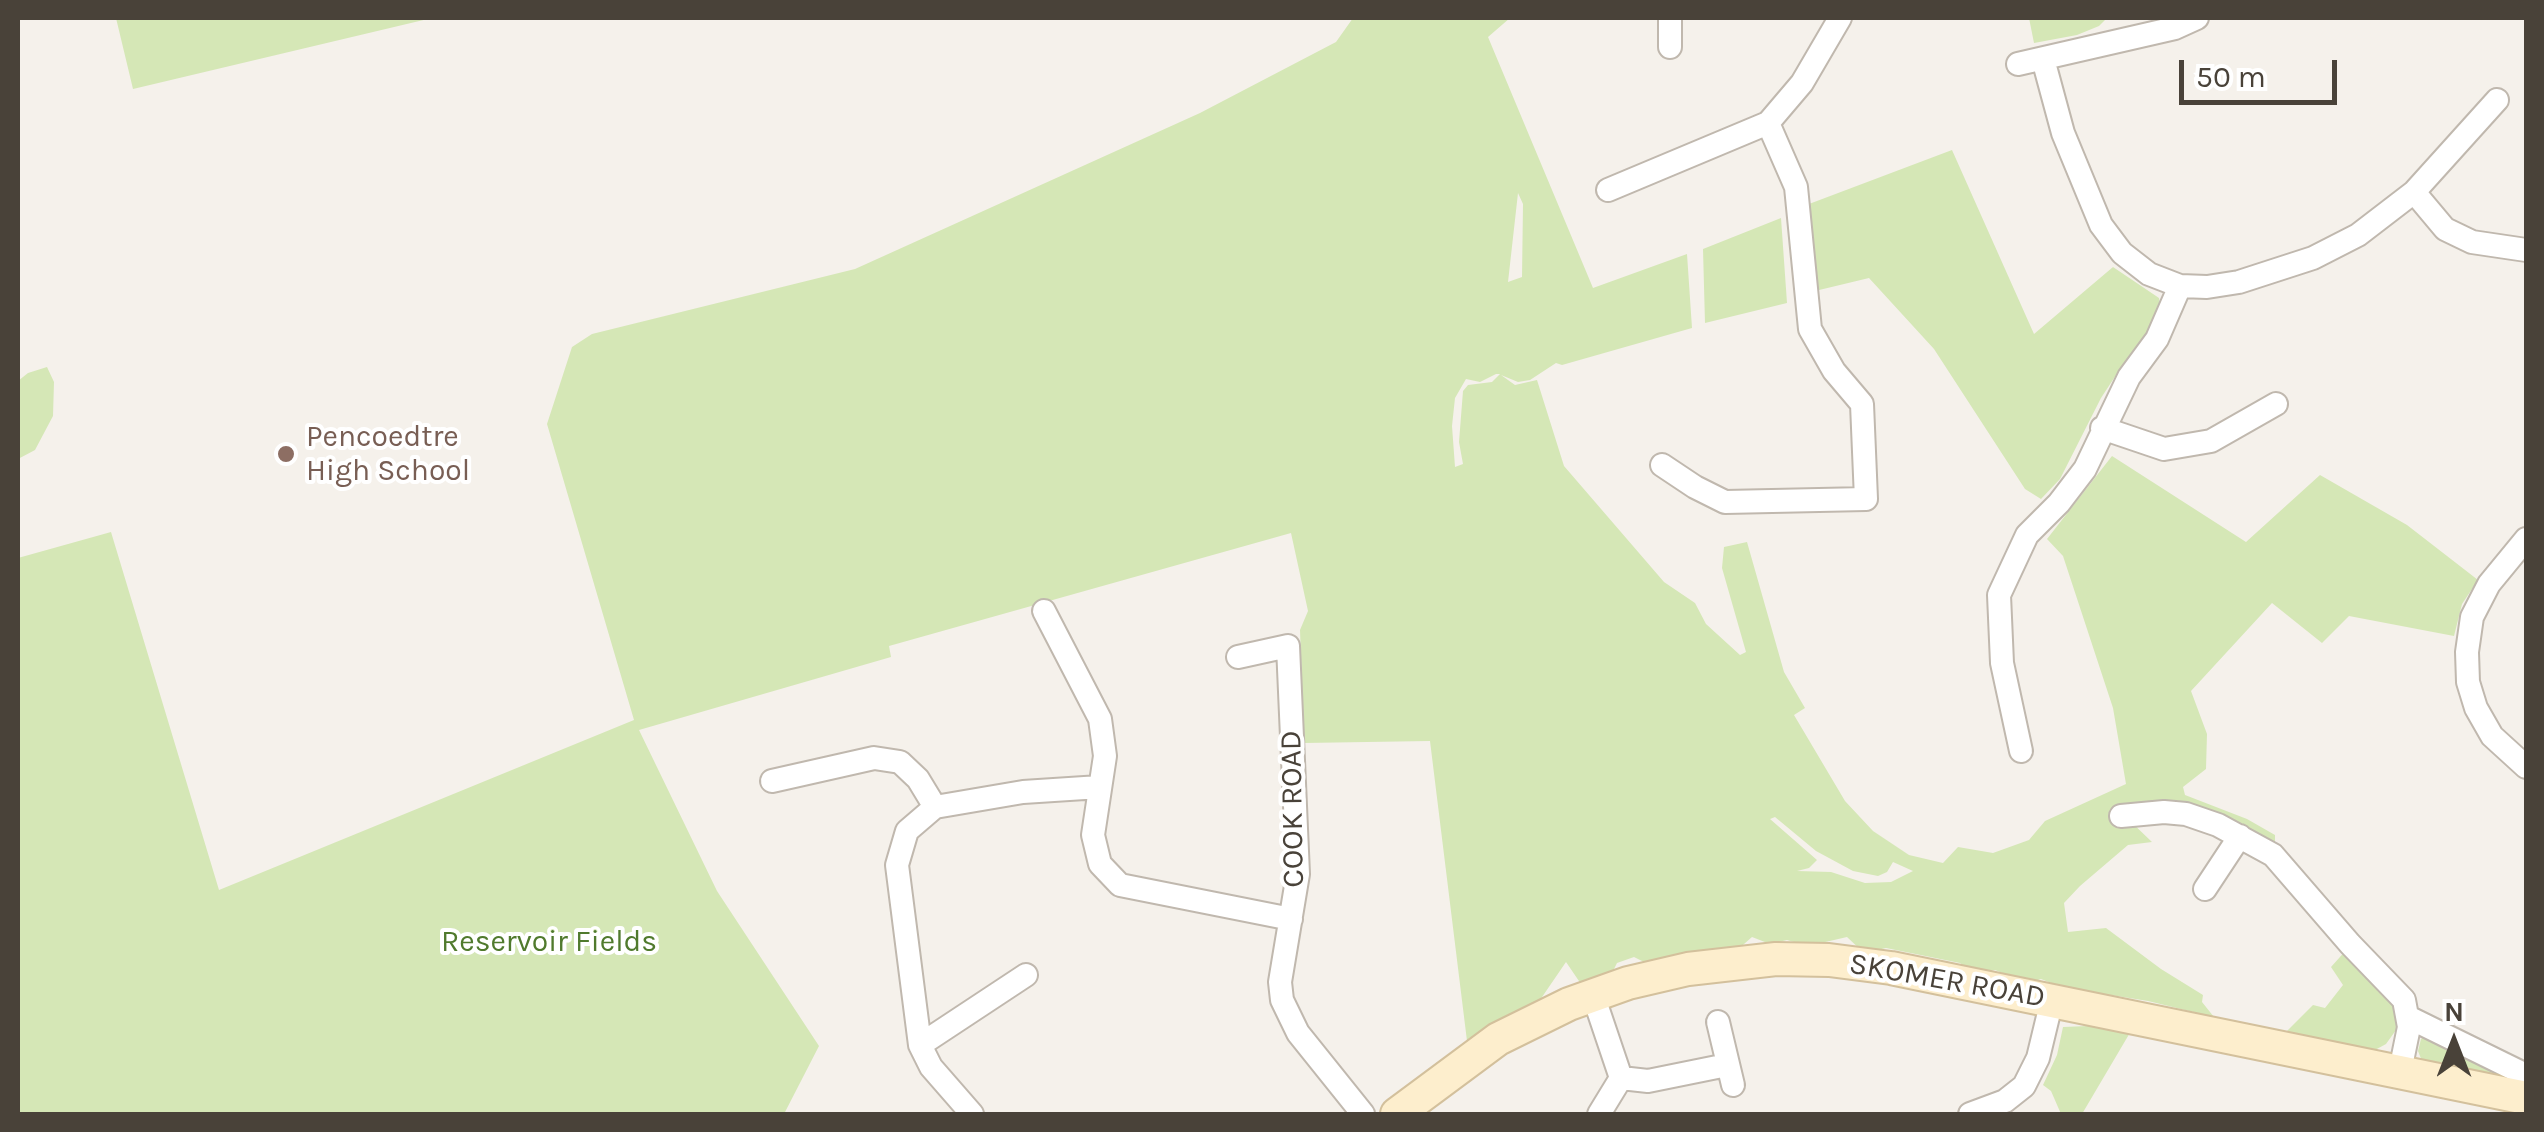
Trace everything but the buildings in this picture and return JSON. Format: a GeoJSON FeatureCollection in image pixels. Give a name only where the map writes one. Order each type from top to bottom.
{"type":"FeatureCollection","features":[{"type":"Feature","properties":{"kind":"street"},"geometry":{"type":"LineString","coordinates":[[1670,18],[1670,47]]}},
{"type":"Feature","properties":{"kind":"street"},"geometry":{"type":"LineString","coordinates":[[1608,190],[1768,123],[1802,83],[1840,18]]}},
{"type":"Feature","properties":{"kind":"street"},"geometry":{"type":"LineString","coordinates":[[2018,64],[2043,60],[2122,29],[2175,28],[2197,18]]}},
{"type":"Feature","properties":{"kind":"street"},"geometry":{"type":"LineString","coordinates":[[2043,60],[2062,133],[2101,225],[2122,253],[2149,274],[2180,286],[2238,282],[2312,258],[2358,235],[2414,192],[2497,100]]}},
{"type":"Feature","properties":{"kind":"street"},"geometry":{"type":"LineString","coordinates":[[1662,465],[1694,488],[1725,502],[1866,500],[1862,404],[1834,371],[1810,328],[1796,187],[1768,123]]}},
{"type":"Feature","properties":{"kind":"street"},"geometry":{"type":"LineString","coordinates":[[2414,192],[2444,229],[2472,242],[2526,250]]}},
{"type":"Feature","properties":{"kind":"street"},"geometry":{"type":"LineString","coordinates":[[2021,751],[2002,663],[1999,595],[2028,535],[2085,469],[2129,377],[2157,340],[2180,286]]}},
{"type":"Feature","properties":{"kind":"street"},"geometry":{"type":"LineString","coordinates":[[2102,428],[2164,449],[2211,441],[2276,404]]}},
{"type":"Feature","properties":{"kind":"street"},"geometry":{"type":"LineString","coordinates":[[2524,550],[2489,584],[2472,618],[2467,652],[2468,682],[2476,708],[2492,736],[2526,767]]}},
{"type":"Feature","properties":{"kind":"street"},"geometry":{"type":"LineString","coordinates":[[1044,612],[1100,718],[1105,756],[1093,836],[1100,864],[1120,885],[1291,919]]}},
{"type":"Feature","properties":{"kind":"street","name":"COOK ROAD"},"geometry":{"type":"LineString","coordinates":[[1238,657],[1288,646],[1298,874],[1280,982],[1286,1015],[1364,1114]]}},
{"type":"Feature","properties":{"kind":"street"},"geometry":{"type":"LineString","coordinates":[[772,781],[874,758],[900,762],[918,779],[936,807]]}},
{"type":"Feature","properties":{"kind":"street"},"geometry":{"type":"LineString","coordinates":[[972,1114],[930,1067],[920,1045],[897,865],[906,830],[936,807],[1023,792],[1100,787]]}},
{"type":"Feature","properties":{"kind":"street"},"geometry":{"type":"LineString","coordinates":[[2121,816],[2186,814],[2240,836],[2284,866],[2350,944],[2396,990],[2408,1016],[2400,1071]]}},
{"type":"Feature","properties":{"kind":"street"},"geometry":{"type":"LineString","coordinates":[[2205,889],[2240,836]]}},
{"type":"Feature","properties":{"kind":"street","name":"SKOMER ROAD"},"geometry":{"type":"LineString","coordinates":[[1397,1114],[1498,1039],[1593,995],[1688,969],[1748,960],[1891,968],[2400,1071],[2525,1086]]}},
{"type":"Feature","properties":{"kind":"street"},"geometry":{"type":"LineString","coordinates":[[920,1045],[1026,975]]}},
{"type":"Feature","properties":{"kind":"street"},"geometry":{"type":"LineString","coordinates":[[1593,995],[1620,1078],[1599,1114]]}},
{"type":"Feature","properties":{"kind":"street"},"geometry":{"type":"LineString","coordinates":[[1970,1114],[2005,1101],[2024,1086],[2038,1058],[2052,1000]]}},
{"type":"Feature","properties":{"kind":"street"},"geometry":{"type":"LineString","coordinates":[[2408,1016],[2525,1086]]}},
{"type":"Feature","properties":{"kind":"street"},"geometry":{"type":"LineString","coordinates":[[1620,1078],[1648,1081],[1730,1075],[1718,1022]]}},
{"type":"Feature","properties":{"kind":"green space"},"geometry":{"type":"Polygon","coordinates":[[[116,18],[432,18],[133,89],[116,18]]]}},
{"type":"Feature","properties":{"kind":"green space","name":"Reservoir Fields"},"geometry":{"type":"Polygon","coordinates":[[[1353,18],[1510,18],[1488,37],[1593,288],[1687,254],[1692,328],[1562,365],[1556,363],[1530,380],[1518,382],[1501,375],[1515,385],[1537,380],[1564,466],[1664,582],[1695,603],[1706,624],[1740,655],[1746,652],[1722,568],[1724,547],[1747,542],[1784,672],[1805,708],[1794,715],[1845,801],[1873,831],[1909,855],[1943,863],[1958,847],[1993,853],[2029,840],[2045,821],[2126,784],[2113,708],[2063,556],[2047,539],[2112,456],[2246,542],[2320,475],[2407,525],[2478,580],[2462,604],[2454,636],[2349,616],[2322,643],[2272,603],[2191,691],[2207,734],[2206,769],[2183,787],[2185,795],[2247,819],[2275,835],[2275,842],[2270,844],[2237,827],[2127,818],[2152,842],[2128,845],[2064,903],[2068,932],[2106,928],[2203,995],[2202,1002],[2214,1017],[2148,1001],[2092,992],[2079,994],[2041,979],[2028,983],[1995,970],[1974,974],[1960,963],[1886,948],[1864,953],[1847,937],[1808,946],[1787,940],[1770,944],[1752,937],[1728,958],[1654,967],[1634,957],[1581,984],[1566,962],[1540,1000],[1467,1041],[1430,741],[1304,743],[1300,630],[1308,611],[1291,533],[889,646],[891,657],[639,730],[717,891],[819,1046],[784,1114],[18,1114],[18,558],[111,532],[219,890],[634,720],[547,424],[572,347],[592,334],[855,269],[1200,113],[1336,42],[1353,18]],[[1518,193],[1508,282],[1522,277],[1523,204],[1518,193]],[[1500,374],[1480,382],[1466,379],[1455,398],[1455,467],[1463,464],[1459,442],[1463,391],[1468,385],[1492,382],[1500,374]],[[1775,817],[1770,819],[1817,860],[1809,868],[1797,871],[1831,872],[1865,883],[1891,882],[1913,871],[1893,862],[1887,872],[1878,876],[1853,871],[1816,851],[1775,817]]]}},
{"type":"Feature","properties":{"kind":"green space"},"geometry":{"type":"Polygon","coordinates":[[[2029,18],[2107,18],[2099,26],[2077,35],[2034,43],[2029,18]]]}},
{"type":"Feature","properties":{"kind":"green space"},"geometry":{"type":"Polygon","coordinates":[[[1952,150],[2034,334],[2113,267],[2159,298],[2161,310],[2145,341],[2120,369],[2060,479],[2041,499],[2025,489],[1934,349],[1869,278],[1815,291],[1809,204],[1952,150]]]}},
{"type":"Feature","properties":{"kind":"green space"},"geometry":{"type":"Polygon","coordinates":[[[1781,218],[1787,303],[1705,323],[1703,249],[1781,218]]]}},
{"type":"Feature","properties":{"kind":"green space"},"geometry":{"type":"Polygon","coordinates":[[[47,367],[54,382],[53,416],[35,450],[18,459],[18,381],[47,367]]]}},
{"type":"Feature","properties":{"kind":"green space"},"geometry":{"type":"Polygon","coordinates":[[[2348,948],[2376,969],[2398,1013],[2396,1030],[2386,1044],[2375,1050],[2286,1032],[2313,1005],[2325,1008],[2343,985],[2331,967],[2348,948]]]}},
{"type":"Feature","properties":{"kind":"green space"},"geometry":{"type":"Polygon","coordinates":[[[2063,1027],[2131,1031],[2082,1114],[2061,1114],[2051,1091],[2043,1085],[2057,1055],[2063,1027]]]}},
{"type":"Feature","properties":{"kind":"green space"},"geometry":{"type":"Polygon","coordinates":[[[2427,1034],[2526,1085],[2422,1061],[2418,1051],[2427,1034]]]}},
{"type":"Feature","properties":{"kind":"place","name":"Pencoedtre High School"},"geometry":{"type":"Point","coordinates":[286,454]}}]}
